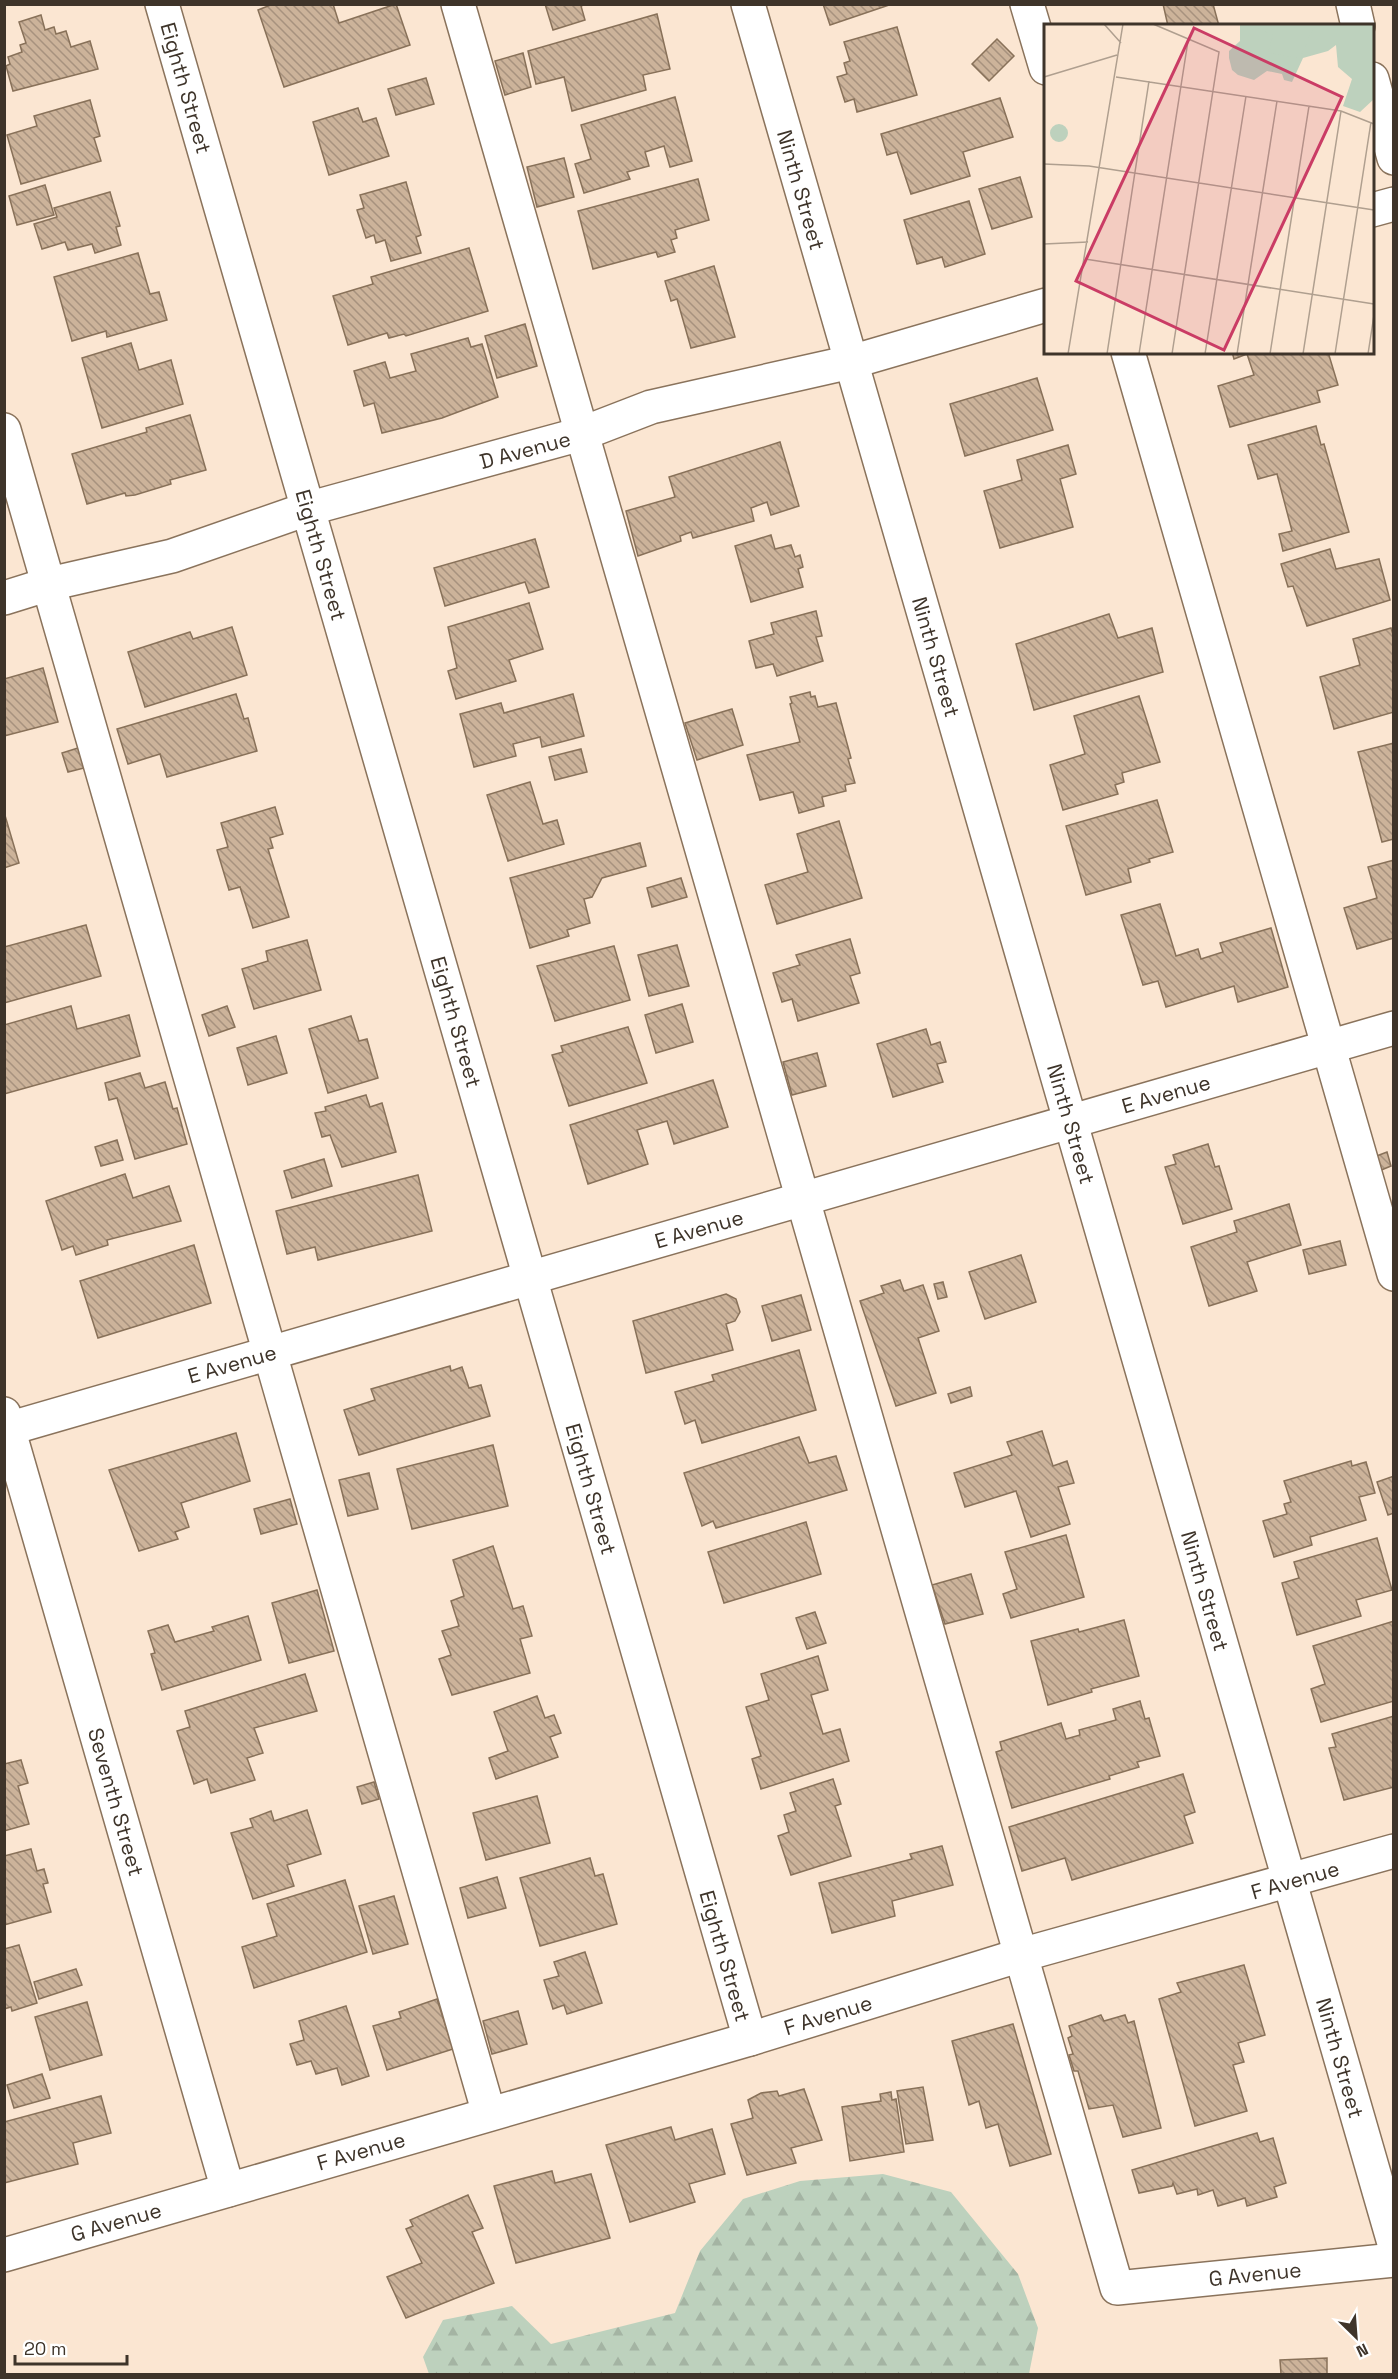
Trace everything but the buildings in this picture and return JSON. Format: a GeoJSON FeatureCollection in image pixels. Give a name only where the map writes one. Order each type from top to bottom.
{"type":"FeatureCollection","features":[{"type":"Feature","properties":{"kind":"street","name":"Eighth Street"},"geometry":{"type":"LineString","coordinates":[[162,4],[750,2039]]}},
{"type":"Feature","properties":{"kind":"street"},"geometry":{"type":"LineString","coordinates":[[458,4],[1021,1955]]}},
{"type":"Feature","properties":{"kind":"street","name":"Ninth Street"},"geometry":{"type":"LineString","coordinates":[[748,4],[1394,2243]]}},
{"type":"Feature","properties":{"kind":"street"},"geometry":{"type":"LineString","coordinates":[[1027,4],[1044,61]]}},
{"type":"Feature","properties":{"kind":"street"},"geometry":{"type":"LineString","coordinates":[[1353,4],[1358,24]]}},
{"type":"Feature","properties":{"kind":"street"},"geometry":{"type":"LineString","coordinates":[[1374,86],[1394,158]]}},
{"type":"Feature","properties":{"kind":"street"},"geometry":{"type":"LineString","coordinates":[[1374,209],[1394,204]]}},
{"type":"Feature","properties":{"kind":"street","name":"D Avenue"},"geometry":{"type":"LineString","coordinates":[[4,598],[49,584],[172,556],[307,509],[581,434],[651,407],[851,362],[1044,306]]}},
{"type":"Feature","properties":{"kind":"street"},"geometry":{"type":"LineString","coordinates":[[1129,354],[1394,1274]]}},
{"type":"Feature","properties":{"kind":"street"},"geometry":{"type":"LineString","coordinates":[[4,430],[489,2114]]}},
{"type":"Feature","properties":{"kind":"street","name":"E Avenue"},"geometry":{"type":"LineString","coordinates":[[6,1424],[270,1353],[1394,1028]]}},
{"type":"Feature","properties":{"kind":"street","name":"Seventh Street"},"geometry":{"type":"LineString","coordinates":[[6,1424],[228,2190]]}},
{"type":"Feature","properties":{"kind":"street","name":"F Avenue"},"geometry":{"type":"LineString","coordinates":[[228,2190],[750,2039],[1021,1955],[1394,1851]]}},
{"type":"Feature","properties":{"kind":"street","name":"G Avenue"},"geometry":{"type":"LineString","coordinates":[[1021,1955],[1117,2288],[1394,2260]]}},
{"type":"Feature","properties":{"kind":"street","name":"G Avenue"},"geometry":{"type":"LineString","coordinates":[[4,2254],[228,2190]]}},
{"type":"Feature","properties":{"kind":"green space"},"geometry":{"type":"Polygon","coordinates":[[[883,2174],[951,2192],[1018,2274],[1038,2328],[1029,2374],[429,2374],[423,2357],[443,2320],[512,2306],[551,2344],[675,2313],[700,2251],[743,2199],[800,2181],[883,2174]]]}}]}
